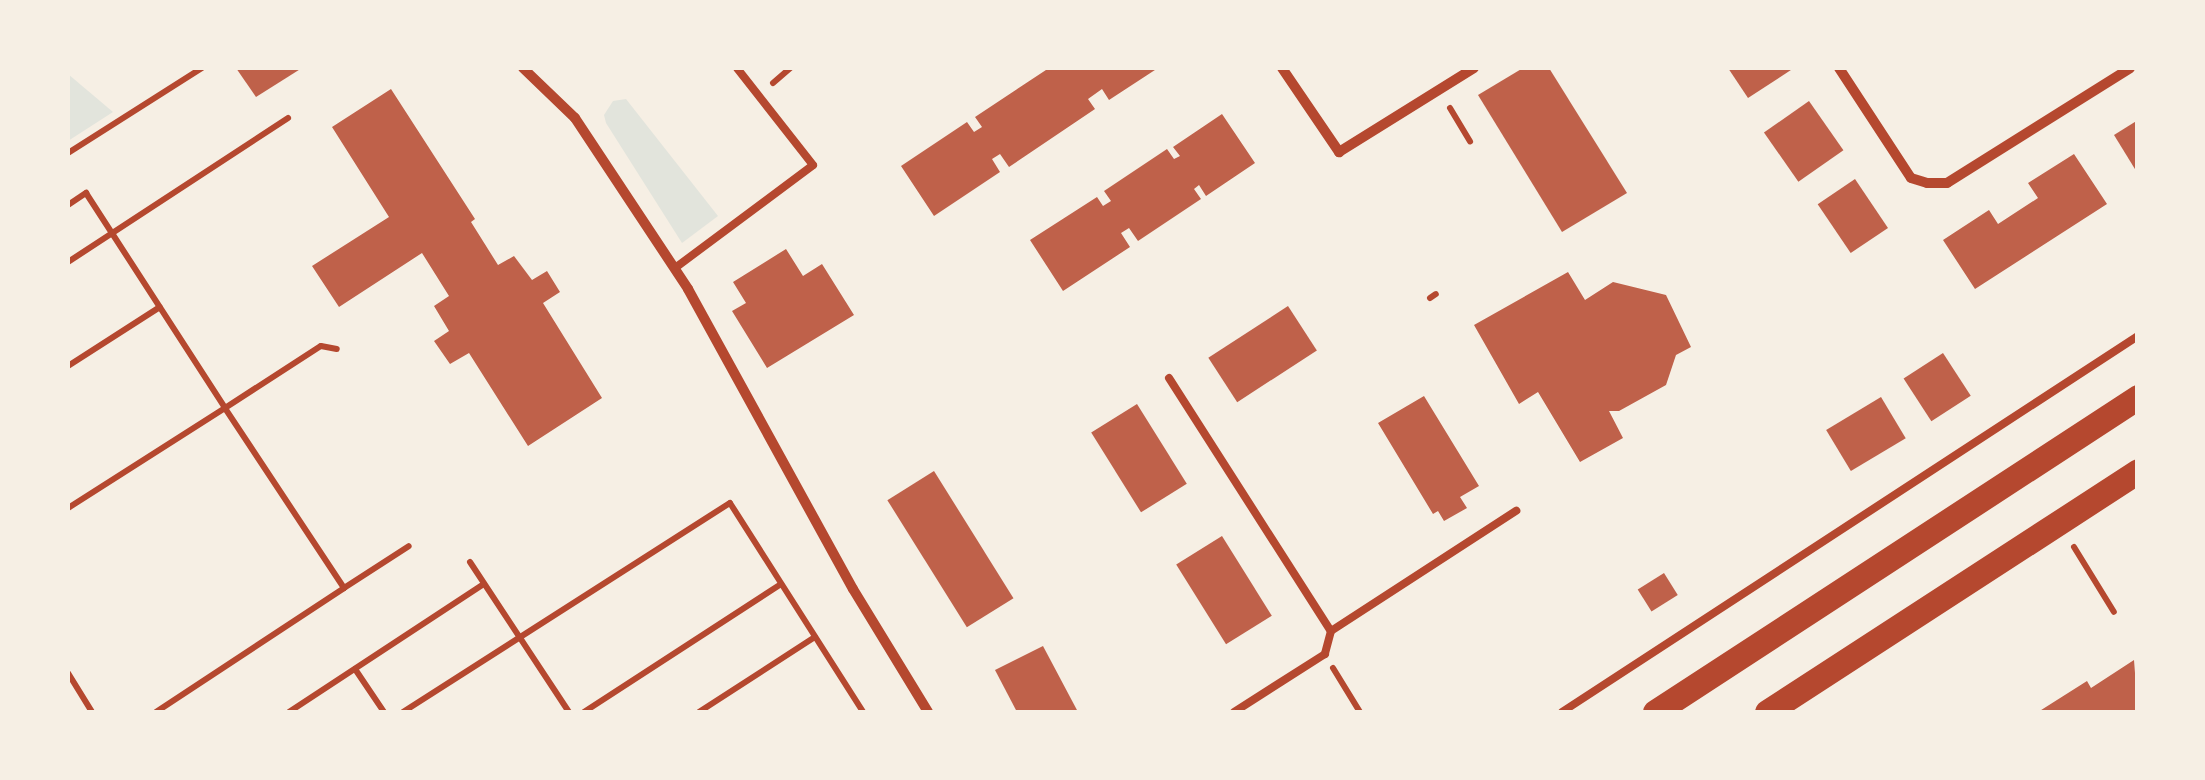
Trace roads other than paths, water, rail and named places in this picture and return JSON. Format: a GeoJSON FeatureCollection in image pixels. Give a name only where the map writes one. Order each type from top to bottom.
{"type":"FeatureCollection","features":[{"type":"Feature","properties":{"kind":"main road"},"geometry":{"type":"LineString","coordinates":[[1655,712],[2138,397]]}},
{"type":"Feature","properties":{"kind":"main road"},"geometry":{"type":"LineString","coordinates":[[1767,712],[2138,471]]}},
{"type":"Feature","properties":{"kind":"street"},"geometry":{"type":"LineString","coordinates":[[523,68],[575,118],[674,268],[853,590],[928,712]]}},
{"type":"Feature","properties":{"kind":"street"},"geometry":{"type":"LineString","coordinates":[[1282,68],[1339,152],[1474,68]]}},
{"type":"Feature","properties":{"kind":"street"},"geometry":{"type":"LineString","coordinates":[[1839,68],[1911,178],[1927,183],[1948,182],[2130,68]]}},
{"type":"Feature","properties":{"kind":"lane"},"geometry":{"type":"LineString","coordinates":[[674,268],[813,166],[763,96],[736,68]]}},
{"type":"Feature","properties":{"kind":"lane"},"geometry":{"type":"LineString","coordinates":[[1562,712],[2138,336]]}},
{"type":"Feature","properties":{"kind":"lane"},"geometry":{"type":"LineString","coordinates":[[1170,378],[1331,631]]}},
{"type":"Feature","properties":{"kind":"lane"},"geometry":{"type":"LineString","coordinates":[[1234,712],[1325,654],[1331,631],[1516,510]]}}]}
